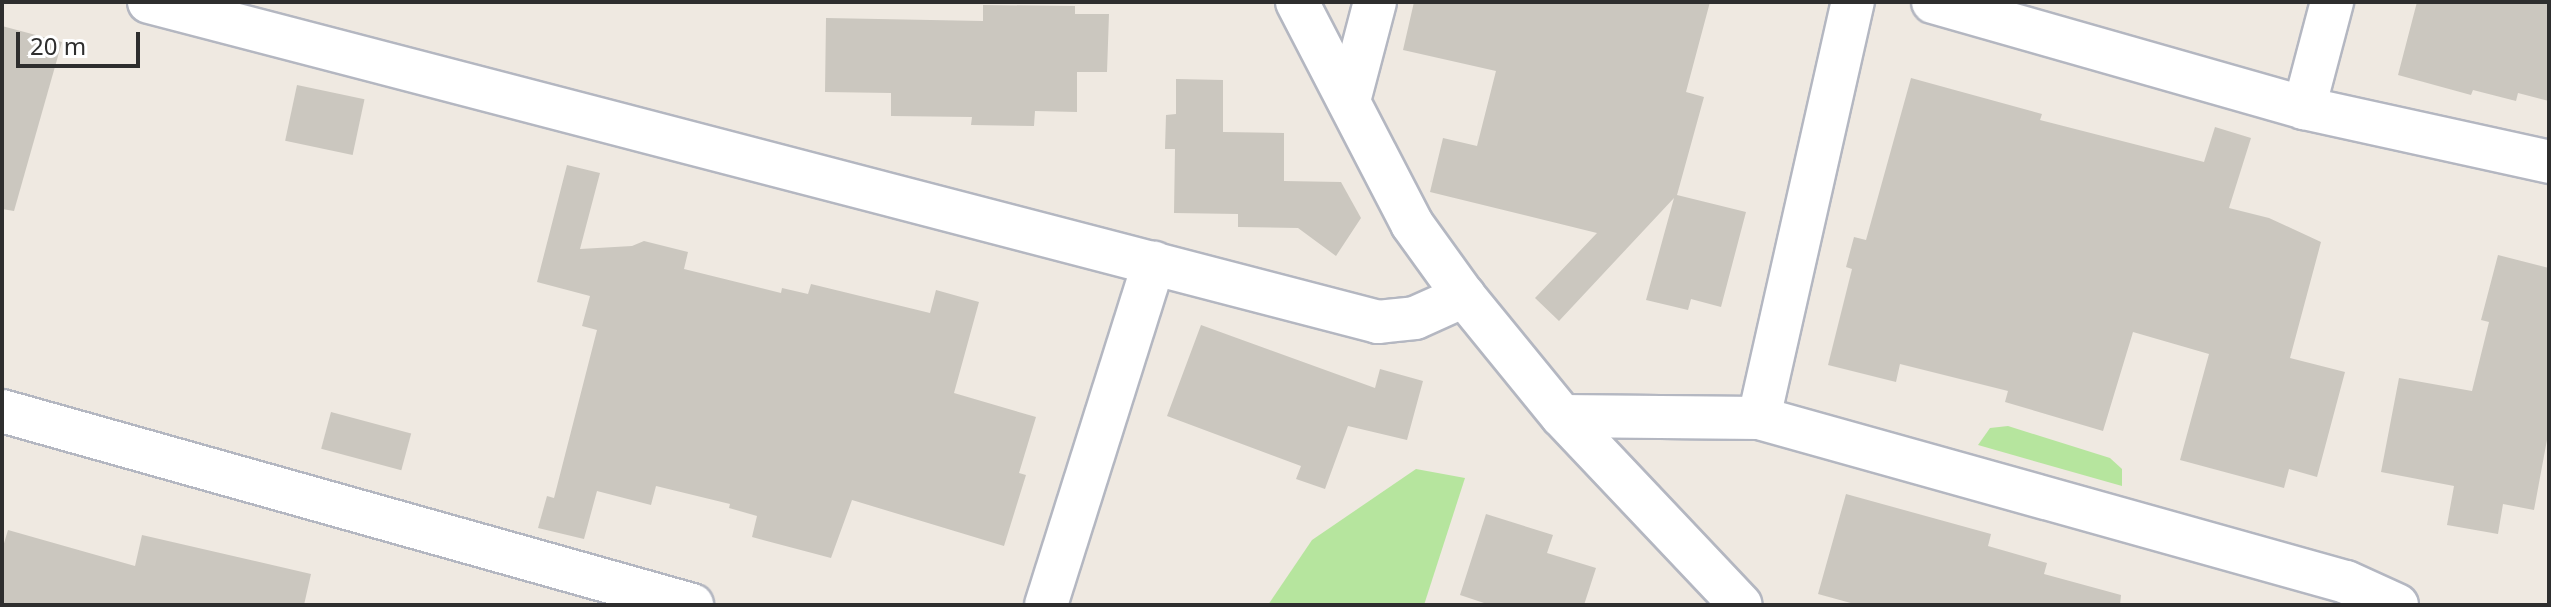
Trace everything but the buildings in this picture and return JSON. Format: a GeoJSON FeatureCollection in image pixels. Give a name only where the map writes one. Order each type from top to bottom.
{"type":"FeatureCollection","features":[{"type":"Feature","properties":{"kind":"street"},"geometry":{"type":"LineString","coordinates":[[149,2],[1378,322],[1415,318],[1464,296]]}},
{"type":"Feature","properties":{"kind":"street"},"geometry":{"type":"LineString","coordinates":[[1297,2],[1412,224],[1464,296],[1562,416],[1741,605]]}},
{"type":"Feature","properties":{"kind":"street"},"geometry":{"type":"LineString","coordinates":[[1349,101],[1375,2]]}},
{"type":"Feature","properties":{"kind":"street"},"geometry":{"type":"LineString","coordinates":[[1759,418],[1853,2]]}},
{"type":"Feature","properties":{"kind":"street"},"geometry":{"type":"LineString","coordinates":[[1933,2],[2304,108],[2549,162]]}},
{"type":"Feature","properties":{"kind":"street"},"geometry":{"type":"LineString","coordinates":[[2304,108],[2332,2]]}},
{"type":"Feature","properties":{"kind":"street"},"geometry":{"type":"LineString","coordinates":[[1046,605],[1154,263]]}},
{"type":"Feature","properties":{"kind":"street"},"geometry":{"type":"LineString","coordinates":[[2,411],[692,605]]}},
{"type":"Feature","properties":{"kind":"street"},"geometry":{"type":"LineString","coordinates":[[1562,416],[1759,418],[2346,582],[2397,605]]}},
{"type":"Feature","properties":{"kind":"green space"},"geometry":{"type":"Polygon","coordinates":[[[2008,426],[2110,458],[2122,469],[2122,486],[1978,445],[1990,428],[2008,426]]]}},
{"type":"Feature","properties":{"kind":"green space"},"geometry":{"type":"Polygon","coordinates":[[[1416,469],[1465,478],[1424,605],[1268,605],[1312,540],[1416,469]]]}}]}
